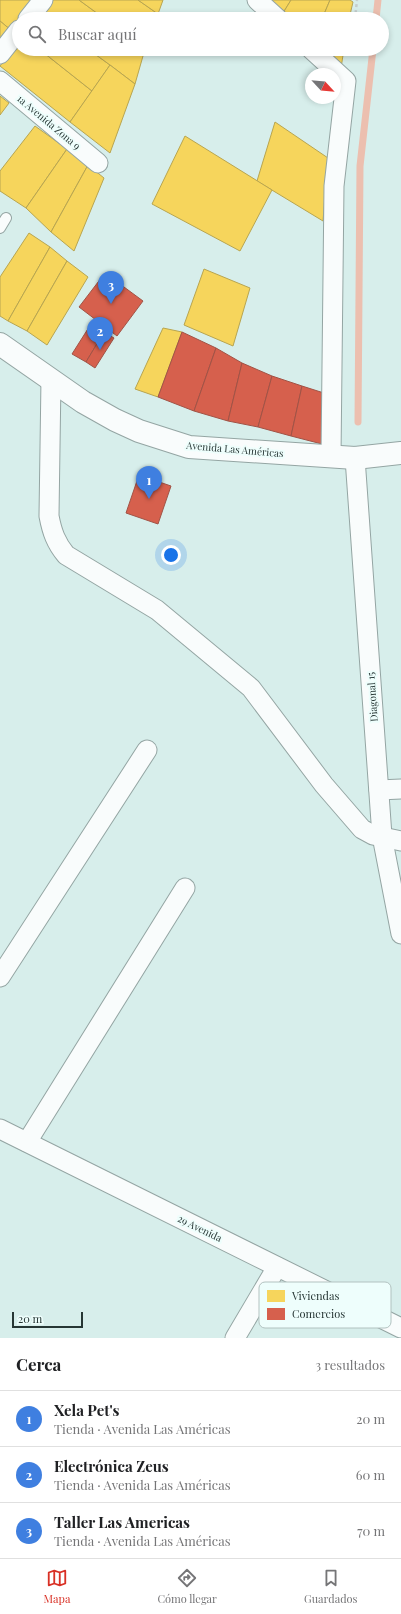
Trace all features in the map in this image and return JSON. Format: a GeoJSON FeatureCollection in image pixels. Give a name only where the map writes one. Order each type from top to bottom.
{"type":"FeatureCollection","features":[{"type":"Feature","properties":{"kind":"main road","name":"Avenida Las Américas"},"geometry":{"type":"LineString","coordinates":[[0,344],[83,402],[115,420],[139,430],[189,446],[354,458],[401,453]]}},
{"type":"Feature","properties":{"kind":"street"},"geometry":{"type":"LineString","coordinates":[[34,12],[43,0]]}},
{"type":"Feature","properties":{"kind":"street"},"geometry":{"type":"LineString","coordinates":[[257,0],[270,12]]}},
{"type":"Feature","properties":{"kind":"street"},"geometry":{"type":"LineString","coordinates":[[0,54],[12,39]]}},
{"type":"Feature","properties":{"kind":"street"},"geometry":{"type":"LineString","coordinates":[[319,56],[346,81],[334,186],[331,456]]}},
{"type":"Feature","properties":{"kind":"street","name":"1a Avenida Zona 9"},"geometry":{"type":"LineString","coordinates":[[0,81],[98,163]]}},
{"type":"Feature","properties":{"kind":"street"},"geometry":{"type":"LineString","coordinates":[[51,379],[49,516],[52,533],[58,546],[66,555],[156,610],[251,688],[324,785],[362,829],[373,835],[382,836],[401,842]]}},
{"type":"Feature","properties":{"kind":"street","name":"Diagonal 15"},"geometry":{"type":"LineString","coordinates":[[354,458],[382,836],[401,934]]}},
{"type":"Feature","properties":{"kind":"street"},"geometry":{"type":"LineString","coordinates":[[0,977],[147,750]]}},
{"type":"Feature","properties":{"kind":"street"},"geometry":{"type":"LineString","coordinates":[[379,790],[401,790]]}},
{"type":"Feature","properties":{"kind":"street"},"geometry":{"type":"LineString","coordinates":[[27,1142],[185,888]]}},
{"type":"Feature","properties":{"kind":"street","name":"29 Avenida"},"geometry":{"type":"LineString","coordinates":[[0,1129],[309,1282]]}},
{"type":"Feature","properties":{"kind":"street"},"geometry":{"type":"LineString","coordinates":[[267,1282],[277,1266]]}},
{"type":"Feature","properties":{"kind":"street"},"geometry":{"type":"LineString","coordinates":[[234,1338],[259,1296]]}},
{"type":"Feature","properties":{"kind":"street","name":"29 Avenida"},"geometry":{"type":"LineString","coordinates":[[391,1323],[401,1328]]}},
{"type":"Feature","properties":{"kind":"lane"},"geometry":{"type":"LineString","coordinates":[[0,228],[6,218]]}},
{"type":"Feature","properties":{"kind":"path"},"geometry":{"type":"LineString","coordinates":[[356,12],[357,0]]}},
{"type":"Feature","properties":{"kind":"building: Viviendas"},"geometry":{"type":"Polygon","coordinates":[[[0,0],[31,0],[24,12],[12,12],[12,31],[0,21],[0,0]]]}},
{"type":"Feature","properties":{"kind":"building: Viviendas"},"geometry":{"type":"Polygon","coordinates":[[[53,0],[79,0],[95,12],[44,12],[53,0]]]}},
{"type":"Feature","properties":{"kind":"building: Viviendas"},"geometry":{"type":"Polygon","coordinates":[[[79,0],[138,0],[155,12],[95,12],[79,0]]]}},
{"type":"Feature","properties":{"kind":"building: Viviendas"},"geometry":{"type":"Polygon","coordinates":[[[138,0],[163,0],[159,12],[155,12],[138,0]]]}},
{"type":"Feature","properties":{"kind":"building: Viviendas"},"geometry":{"type":"Polygon","coordinates":[[[267,0],[291,0],[284,12],[267,0]]]}},
{"type":"Feature","properties":{"kind":"building: Viviendas"},"geometry":{"type":"Polygon","coordinates":[[[291,0],[330,0],[325,12],[284,12],[291,0]]]}},
{"type":"Feature","properties":{"kind":"building: Viviendas"},"geometry":{"type":"Polygon","coordinates":[[[330,0],[350,0],[353,2],[351,12],[325,12],[330,0]]]}},
{"type":"Feature","properties":{"kind":"building: Viviendas"},"geometry":{"type":"Polygon","coordinates":[[[0,21],[12,31],[0,46],[0,21]]]}},
{"type":"Feature","properties":{"kind":"building: Viviendas"},"geometry":{"type":"Polygon","coordinates":[[[12,51],[12,56],[48,56],[92,91],[70,122],[0,66],[12,51]]]}},
{"type":"Feature","properties":{"kind":"building: Viviendas"},"geometry":{"type":"Polygon","coordinates":[[[48,56],[98,56],[110,65],[92,91],[48,56]]]}},
{"type":"Feature","properties":{"kind":"building: Viviendas"},"geometry":{"type":"Polygon","coordinates":[[[98,56],[143,56],[135,84],[98,56]]]}},
{"type":"Feature","properties":{"kind":"building: Viviendas"},"geometry":{"type":"Polygon","coordinates":[[[326,56],[343,56],[341,68],[326,56]]]}},
{"type":"Feature","properties":{"kind":"building: Viviendas"},"geometry":{"type":"Polygon","coordinates":[[[110,65],[135,84],[110,153],[70,122],[110,65]]]}},
{"type":"Feature","properties":{"kind":"building: Viviendas"},"geometry":{"type":"Polygon","coordinates":[[[0,96],[9,103],[0,115],[0,96]]]}},
{"type":"Feature","properties":{"kind":"building: Viviendas"},"geometry":{"type":"Polygon","coordinates":[[[275,122],[328,158],[323,221],[257,181],[275,122]]]}},
{"type":"Feature","properties":{"kind":"building: Viviendas"},"geometry":{"type":"Polygon","coordinates":[[[35,126],[67,149],[26,208],[0,191],[0,171],[35,126]]]}},
{"type":"Feature","properties":{"kind":"building: Viviendas"},"geometry":{"type":"Polygon","coordinates":[[[185,136],[272,190],[240,251],[152,204],[185,136]]]}},
{"type":"Feature","properties":{"kind":"building: Viviendas"},"geometry":{"type":"Polygon","coordinates":[[[67,149],[88,165],[51,232],[26,208],[67,149]]]}},
{"type":"Feature","properties":{"kind":"building: Viviendas"},"geometry":{"type":"Polygon","coordinates":[[[88,165],[104,178],[74,251],[51,232],[88,165]]]}},
{"type":"Feature","properties":{"kind":"building: Viviendas"},"geometry":{"type":"Polygon","coordinates":[[[29,233],[50,247],[8,321],[0,316],[0,277],[29,233]]]}},
{"type":"Feature","properties":{"kind":"building: Viviendas"},"geometry":{"type":"Polygon","coordinates":[[[50,247],[67,261],[27,331],[8,321],[50,247]]]}},
{"type":"Feature","properties":{"kind":"building: Viviendas"},"geometry":{"type":"Polygon","coordinates":[[[67,261],[88,277],[47,345],[27,331],[67,261]]]}},
{"type":"Feature","properties":{"kind":"building: Viviendas"},"geometry":{"type":"Polygon","coordinates":[[[204,269],[250,288],[233,346],[184,325],[204,269]]]}},
{"type":"Feature","properties":{"kind":"building: Viviendas"},"geometry":{"type":"Polygon","coordinates":[[[163,328],[182,332],[158,397],[135,389],[163,328]]]}},
{"type":"Feature","properties":{"kind":"building: Comercios"},"geometry":{"type":"Polygon","coordinates":[[[105,273],[143,301],[117,336],[79,307],[105,273]]]}},
{"type":"Feature","properties":{"kind":"building: Comercios"},"geometry":{"type":"Polygon","coordinates":[[[91,324],[104,332],[86,362],[72,354],[91,324]]]}},
{"type":"Feature","properties":{"kind":"building: Comercios"},"geometry":{"type":"Polygon","coordinates":[[[104,332],[114,338],[95,368],[86,362],[104,332]]]}},
{"type":"Feature","properties":{"kind":"building: Comercios"},"geometry":{"type":"Polygon","coordinates":[[[182,332],[216,348],[194,411],[158,397],[182,332]]]}},
{"type":"Feature","properties":{"kind":"building: Comercios"},"geometry":{"type":"Polygon","coordinates":[[[216,348],[242,363],[228,421],[194,411],[216,348]]]}},
{"type":"Feature","properties":{"kind":"building: Comercios"},"geometry":{"type":"Polygon","coordinates":[[[242,363],[272,376],[258,427],[228,421],[242,363]]]}},
{"type":"Feature","properties":{"kind":"building: Comercios"},"geometry":{"type":"Polygon","coordinates":[[[272,376],[302,386],[291,436],[258,427],[272,376]]]}},
{"type":"Feature","properties":{"kind":"building: Comercios"},"geometry":{"type":"Polygon","coordinates":[[[302,386],[327,394],[322,444],[291,436],[302,386]]]}},
{"type":"Feature","properties":{"kind":"building: Comercios"},"geometry":{"type":"Polygon","coordinates":[[[139,475],[171,486],[158,524],[126,513],[139,475]]]}},
{"type":"Feature","properties":{"kind":"waterway"},"geometry":{"type":"LineString","coordinates":[[377,12],[378,0]]}},
{"type":"Feature","properties":{"kind":"waterway"},"geometry":{"type":"LineString","coordinates":[[358,422],[360,166],[372,56]]}},
{"type":"Feature","properties":{"kind":"place","name":"Taller Las Americas"},"geometry":{"type":"Point","coordinates":[111,304]}},
{"type":"Feature","properties":{"kind":"place","name":"Electrónica Zeus"},"geometry":{"type":"Point","coordinates":[100,350]}},
{"type":"Feature","properties":{"kind":"place","name":"Xela Pet's"},"geometry":{"type":"Point","coordinates":[149,499]}}]}
